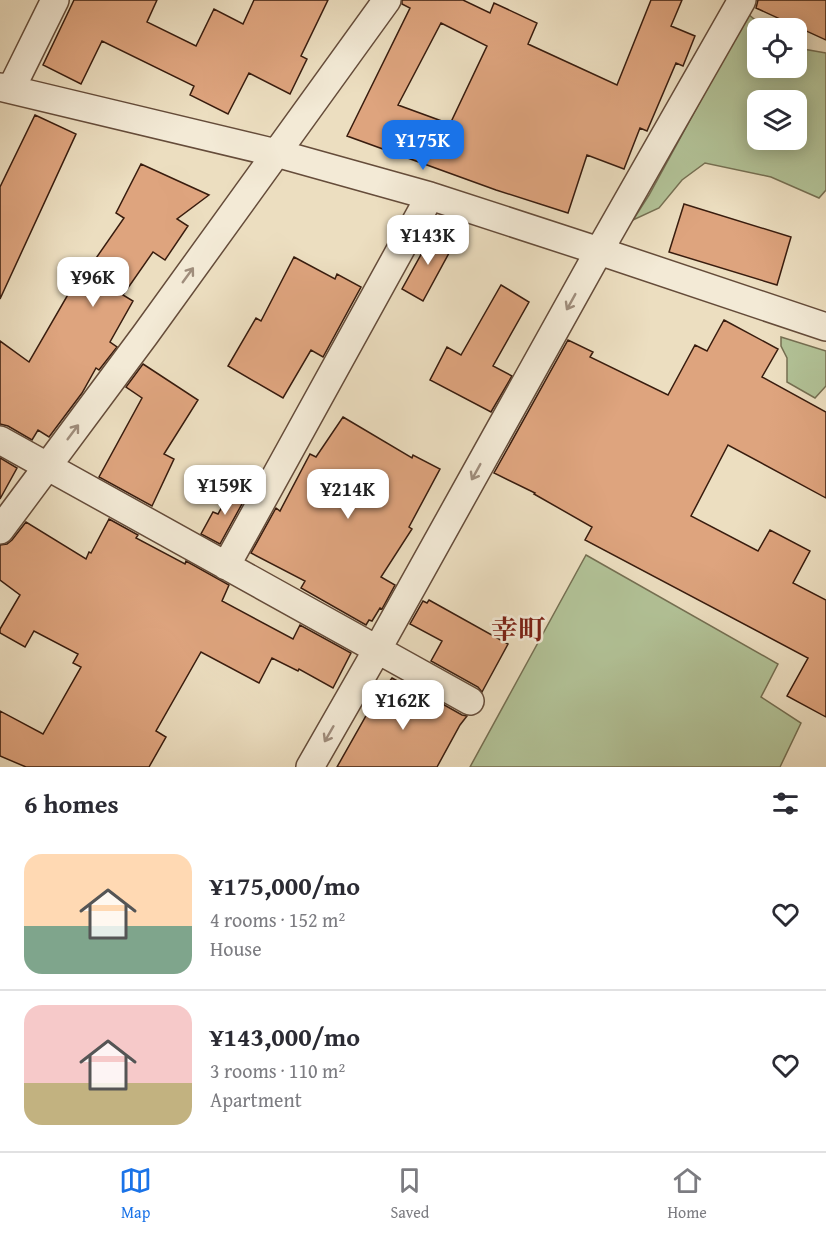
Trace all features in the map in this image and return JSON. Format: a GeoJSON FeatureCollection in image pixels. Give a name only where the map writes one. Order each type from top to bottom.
{"type":"FeatureCollection","features":[{"type":"Feature","properties":{"kind":"street"},"geometry":{"type":"LineString","coordinates":[[55,0],[5,88],[276,153],[430,196],[826,327]]}},
{"type":"Feature","properties":{"kind":"street"},"geometry":{"type":"LineString","coordinates":[[0,530],[145,335],[387,0]]}},
{"type":"Feature","properties":{"kind":"street"},"geometry":{"type":"LineString","coordinates":[[310,767],[742,0]]}},
{"type":"Feature","properties":{"kind":"street"},"geometry":{"type":"LineString","coordinates":[[226,566],[430,196]]}},
{"type":"Feature","properties":{"kind":"street"},"geometry":{"type":"LineString","coordinates":[[0,440],[470,702]]}},
{"type":"Feature","properties":{"kind":"green space"},"geometry":{"type":"Polygon","coordinates":[[[748,14],[753,18],[747,18],[747,78],[807,78],[807,50],[826,53],[826,190],[819,198],[771,177],[705,163],[682,180],[659,208],[633,220],[748,14]]]}},
{"type":"Feature","properties":{"kind":"green space"},"geometry":{"type":"Polygon","coordinates":[[[781,337],[826,351],[826,386],[815,398],[787,382],[787,358],[781,346],[781,337]]]}},
{"type":"Feature","properties":{"kind":"green space"},"geometry":{"type":"Polygon","coordinates":[[[586,555],[778,664],[761,697],[801,723],[780,767],[470,767],[586,555]]]}},
{"type":"Feature","properties":{"kind":"building"},"geometry":{"type":"Polygon","coordinates":[[[74,0],[157,0],[147,22],[196,46],[214,9],[243,24],[254,0],[328,0],[301,56],[307,59],[290,94],[249,73],[228,114],[190,95],[194,86],[102,41],[81,84],[43,65],[74,0]]]}},
{"type":"Feature","properties":{"kind":"building"},"geometry":{"type":"Polygon","coordinates":[[[402,0],[463,0],[490,13],[494,3],[537,23],[528,44],[617,85],[651,0],[682,0],[671,26],[695,36],[683,66],[676,63],[647,131],[640,128],[624,169],[587,155],[568,213],[496,190],[347,136],[410,8],[402,4],[402,0]],[[441,23],[398,105],[450,124],[487,46],[441,23]]]}},
{"type":"Feature","properties":{"kind":"building"},"geometry":{"type":"Polygon","coordinates":[[[758,0],[826,0],[826,40],[807,31],[807,18],[778,18],[756,8],[758,0]]]}},
{"type":"Feature","properties":{"kind":"building"},"geometry":{"type":"Polygon","coordinates":[[[35,115],[76,134],[0,299],[0,187],[35,115]]]}},
{"type":"Feature","properties":{"kind":"building"},"geometry":{"type":"Polygon","coordinates":[[[141,164],[209,195],[177,219],[188,226],[165,260],[153,252],[123,295],[133,301],[110,342],[117,347],[99,370],[96,368],[82,393],[49,437],[38,430],[32,440],[0,424],[0,341],[29,362],[81,272],[85,274],[124,218],[116,213],[141,164]]]}},
{"type":"Feature","properties":{"kind":"building"},"geometry":{"type":"Polygon","coordinates":[[[684,204],[791,237],[777,285],[669,252],[684,204]]]}},
{"type":"Feature","properties":{"kind":"building"},"geometry":{"type":"Polygon","coordinates":[[[434,231],[455,242],[423,301],[402,289],[434,231]]]}},
{"type":"Feature","properties":{"kind":"building"},"geometry":{"type":"Polygon","coordinates":[[[294,257],[335,279],[337,274],[361,287],[323,357],[311,350],[283,398],[228,366],[256,318],[261,321],[294,257]]]}},
{"type":"Feature","properties":{"kind":"building"},"geometry":{"type":"Polygon","coordinates":[[[501,285],[529,302],[493,366],[512,376],[491,412],[430,380],[447,347],[461,355],[501,285]]]}},
{"type":"Feature","properties":{"kind":"building"},"geometry":{"type":"Polygon","coordinates":[[[724,320],[778,349],[762,377],[826,412],[826,498],[728,445],[691,516],[758,551],[770,530],[810,551],[793,583],[826,600],[826,717],[787,696],[808,658],[585,540],[592,527],[535,493],[494,473],[568,340],[593,352],[590,357],[668,395],[695,345],[707,351],[724,320]]]}},
{"type":"Feature","properties":{"kind":"building"},"geometry":{"type":"Polygon","coordinates":[[[143,364],[198,400],[164,454],[174,459],[152,506],[99,477],[142,398],[126,387],[143,364]]]}},
{"type":"Feature","properties":{"kind":"building"},"geometry":{"type":"Polygon","coordinates":[[[343,417],[412,458],[413,455],[440,469],[409,527],[412,529],[381,577],[395,585],[382,609],[380,608],[372,621],[369,620],[366,625],[301,588],[305,581],[251,553],[276,508],[280,511],[310,454],[316,457],[343,417]]]}},
{"type":"Feature","properties":{"kind":"building"},"geometry":{"type":"Polygon","coordinates":[[[0,458],[17,468],[0,499],[0,458]]]}},
{"type":"Feature","properties":{"kind":"building"},"geometry":{"type":"Polygon","coordinates":[[[234,485],[248,493],[220,544],[201,534],[213,512],[218,514],[234,485]]]}},
{"type":"Feature","properties":{"kind":"building"},"geometry":{"type":"Polygon","coordinates":[[[109,519],[138,535],[136,538],[185,564],[186,561],[229,585],[222,601],[293,639],[300,625],[351,653],[333,688],[299,669],[298,671],[272,658],[259,683],[201,652],[156,731],[166,737],[149,767],[26,767],[0,756],[0,711],[43,734],[81,667],[73,663],[78,654],[34,631],[25,647],[0,633],[0,629],[20,595],[0,580],[0,545],[12,540],[26,522],[86,559],[109,519]]]}},
{"type":"Feature","properties":{"kind":"building"},"geometry":{"type":"Polygon","coordinates":[[[429,600],[508,644],[482,692],[478,687],[431,661],[442,641],[410,624],[423,601],[427,603],[429,600]]]}},
{"type":"Feature","properties":{"kind":"building"},"geometry":{"type":"Polygon","coordinates":[[[392,678],[467,716],[437,767],[337,767],[371,707],[392,678]]]}},
{"type":"Feature","properties":{"kind":"district","name":"幸町"},"geometry":{"type":"Point","coordinates":[518,629]}}]}
